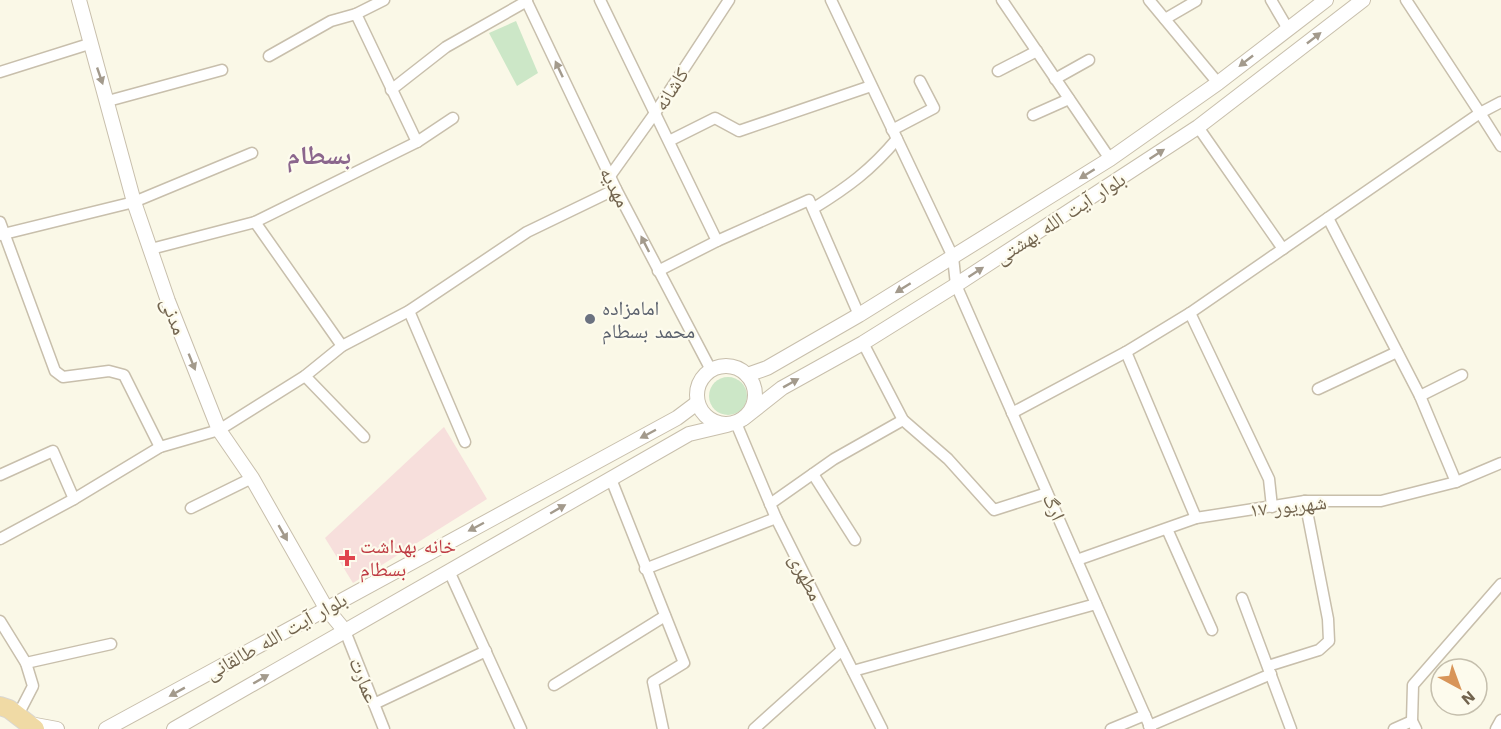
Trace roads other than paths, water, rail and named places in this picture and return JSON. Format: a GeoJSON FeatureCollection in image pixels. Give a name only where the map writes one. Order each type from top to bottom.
{"type":"FeatureCollection","features":[{"type":"Feature","properties":{"kind":"street","name":"مدنی"},"geometry":{"type":"LineString","coordinates":[[79,0],[89,44],[108,101],[134,202],[168,301],[219,430],[252,478],[326,608],[345,631]]}},
{"type":"Feature","properties":{"kind":"street"},"geometry":{"type":"LineString","coordinates":[[269,56],[331,21],[356,14],[384,0]]}},
{"type":"Feature","properties":{"kind":"street"},"geometry":{"type":"LineString","coordinates":[[391,90],[446,47],[526,0]]}},
{"type":"Feature","properties":{"kind":"street","name":"مهدیه"},"geometry":{"type":"LineString","coordinates":[[526,0],[616,189],[711,370]]}},
{"type":"Feature","properties":{"kind":"street"},"geometry":{"type":"LineString","coordinates":[[600,0],[717,241]]}},
{"type":"Feature","properties":{"kind":"street","name":"کاشانه"},"geometry":{"type":"LineString","coordinates":[[610,176],[656,113],[729,0]]}},
{"type":"Feature","properties":{"kind":"street","name":"ارگ"},"geometry":{"type":"LineString","coordinates":[[831,0],[953,257],[957,285],[1148,723]]}},
{"type":"Feature","properties":{"kind":"street"},"geometry":{"type":"LineString","coordinates":[[1002,0],[1110,159]]}},
{"type":"Feature","properties":{"kind":"street"},"geometry":{"type":"LineString","coordinates":[[1149,0],[1218,83]]}},
{"type":"Feature","properties":{"kind":"street"},"geometry":{"type":"LineString","coordinates":[[1271,0],[1288,29]]}},
{"type":"Feature","properties":{"kind":"street","name":"بلوار آیت الله بهشتی"},"geometry":{"type":"LineString","coordinates":[[736,422],[782,388],[864,343],[957,285],[1198,127],[1363,0]]}},
{"type":"Feature","properties":{"kind":"street"},"geometry":{"type":"LineString","coordinates":[[1406,0],[1501,146]]}},
{"type":"Feature","properties":{"kind":"street"},"geometry":{"type":"LineString","coordinates":[[1165,19],[1196,1]]}},
{"type":"Feature","properties":{"kind":"street","name":"بلوار آیت الله بهشتی"},"geometry":{"type":"LineString","coordinates":[[747,375],[766,368],[859,315],[1110,159],[1218,83],[1322,1]]}},
{"type":"Feature","properties":{"kind":"street"},"geometry":{"type":"LineString","coordinates":[[356,14],[417,142]]}},
{"type":"Feature","properties":{"kind":"street"},"geometry":{"type":"LineString","coordinates":[[0,72],[89,44]]}},
{"type":"Feature","properties":{"kind":"street"},"geometry":{"type":"LineString","coordinates":[[998,71],[1037,51]]}},
{"type":"Feature","properties":{"kind":"street"},"geometry":{"type":"LineString","coordinates":[[1055,79],[1089,60]]}},
{"type":"Feature","properties":{"kind":"street"},"geometry":{"type":"LineString","coordinates":[[108,101],[222,70]]}},
{"type":"Feature","properties":{"kind":"street"},"geometry":{"type":"LineString","coordinates":[[814,208],[859,179],[895,135],[934,108],[920,81]]}},
{"type":"Feature","properties":{"kind":"street"},"geometry":{"type":"LineString","coordinates":[[669,141],[715,118],[739,131],[871,86]]}},
{"type":"Feature","properties":{"kind":"street"},"geometry":{"type":"LineString","coordinates":[[1033,115],[1069,99]]}},
{"type":"Feature","properties":{"kind":"street"},"geometry":{"type":"LineString","coordinates":[[1012,413],[1126,352],[1190,312],[1480,113],[1501,102]]}},
{"type":"Feature","properties":{"kind":"street"},"geometry":{"type":"LineString","coordinates":[[151,249],[255,222],[417,142],[453,118]]}},
{"type":"Feature","properties":{"kind":"street"},"geometry":{"type":"LineString","coordinates":[[1198,127],[1283,249]]}},
{"type":"Feature","properties":{"kind":"street"},"geometry":{"type":"LineString","coordinates":[[2,235],[134,202],[252,153]]}},
{"type":"Feature","properties":{"kind":"street"},"geometry":{"type":"LineString","coordinates":[[0,539],[74,499],[160,447],[219,430],[305,376],[342,346],[409,310],[527,232],[616,189]]}},
{"type":"Feature","properties":{"kind":"street"},"geometry":{"type":"LineString","coordinates":[[658,271],[717,241],[809,200],[859,315]]}},
{"type":"Feature","properties":{"kind":"street"},"geometry":{"type":"LineString","coordinates":[[1328,218],[1420,396],[1456,482]]}},
{"type":"Feature","properties":{"kind":"street"},"geometry":{"type":"LineString","coordinates":[[0,222],[2,235],[55,371],[63,377],[109,371],[124,375],[160,447]]}},
{"type":"Feature","properties":{"kind":"street"},"geometry":{"type":"LineString","coordinates":[[255,222],[342,346]]}},
{"type":"Feature","properties":{"kind":"street"},"geometry":{"type":"LineString","coordinates":[[409,310],[465,442]]}},
{"type":"Feature","properties":{"kind":"street"},"geometry":{"type":"LineString","coordinates":[[1190,312],[1269,478],[1272,507]]}},
{"type":"Feature","properties":{"kind":"street"},"geometry":{"type":"LineString","coordinates":[[864,343],[903,420],[948,459],[994,510],[1047,493]]}},
{"type":"Feature","properties":{"kind":"street"},"geometry":{"type":"LineString","coordinates":[[1126,352],[1196,518]]}},
{"type":"Feature","properties":{"kind":"street"},"geometry":{"type":"LineString","coordinates":[[1318,389],[1397,352]]}},
{"type":"Feature","properties":{"kind":"street"},"geometry":{"type":"LineString","coordinates":[[730,366],[747,375],[755,392],[754,402],[736,422],[708,419],[697,403],[699,384],[711,370],[730,366]]}},
{"type":"Feature","properties":{"kind":"street"},"geometry":{"type":"LineString","coordinates":[[1420,396],[1462,375]]}},
{"type":"Feature","properties":{"kind":"street"},"geometry":{"type":"LineString","coordinates":[[305,376],[364,437]]}},
{"type":"Feature","properties":{"kind":"street","name":"بلوار آیت الله طالقانی"},"geometry":{"type":"LineString","coordinates":[[106,729],[677,418],[697,403]]}},
{"type":"Feature","properties":{"kind":"street"},"geometry":{"type":"LineString","coordinates":[[770,504],[813,474],[903,420]]}},
{"type":"Feature","properties":{"kind":"street","name":"بلوار آیت الله طالقانی"},"geometry":{"type":"LineString","coordinates":[[174,729],[689,434],[736,422]]}},
{"type":"Feature","properties":{"kind":"street","name":"مطهری"},"geometry":{"type":"LineString","coordinates":[[736,422],[776,518],[882,729]]}},
{"type":"Feature","properties":{"kind":"street"},"geometry":{"type":"LineString","coordinates":[[0,475],[53,451],[74,499]]}},
{"type":"Feature","properties":{"kind":"street","name":"۱۷ شهریور"},"geometry":{"type":"LineString","coordinates":[[1077,560],[1196,518],[1305,501],[1381,501],[1456,482],[1501,463]]}},
{"type":"Feature","properties":{"kind":"street"},"geometry":{"type":"LineString","coordinates":[[813,474],[855,540]]}},
{"type":"Feature","properties":{"kind":"street"},"geometry":{"type":"LineString","coordinates":[[191,508],[252,478]]}},
{"type":"Feature","properties":{"kind":"street"},"geometry":{"type":"LineString","coordinates":[[611,479],[684,663],[653,682],[663,729]]}},
{"type":"Feature","properties":{"kind":"street"},"geometry":{"type":"LineString","coordinates":[[1111,729],[1148,723],[1319,650],[1329,641],[1328,620],[1305,501]]}},
{"type":"Feature","properties":{"kind":"street"},"geometry":{"type":"LineString","coordinates":[[645,569],[776,518]]}},
{"type":"Feature","properties":{"kind":"street"},"geometry":{"type":"LineString","coordinates":[[1167,529],[1212,630]]}},
{"type":"Feature","properties":{"kind":"street"},"geometry":{"type":"LineString","coordinates":[[449,572],[522,729]]}},
{"type":"Feature","properties":{"kind":"street"},"geometry":{"type":"LineString","coordinates":[[1394,729],[1414,725],[1413,686],[1501,584]]}},
{"type":"Feature","properties":{"kind":"street"},"geometry":{"type":"LineString","coordinates":[[1242,598],[1291,729]]}},
{"type":"Feature","properties":{"kind":"street"},"geometry":{"type":"LineString","coordinates":[[853,671],[1096,604]]}},
{"type":"Feature","properties":{"kind":"street"},"geometry":{"type":"LineString","coordinates":[[554,685],[665,616]]}},
{"type":"Feature","properties":{"kind":"street"},"geometry":{"type":"LineString","coordinates":[[0,621],[26,663],[33,686],[15,714],[57,729]]}},
{"type":"Feature","properties":{"kind":"street","name":"عمارت"},"geometry":{"type":"LineString","coordinates":[[345,631],[384,729]]}},
{"type":"Feature","properties":{"kind":"street"},"geometry":{"type":"LineString","coordinates":[[26,663],[111,644]]}},
{"type":"Feature","properties":{"kind":"street"},"geometry":{"type":"LineString","coordinates":[[754,729],[842,650]]}},
{"type":"Feature","properties":{"kind":"street"},"geometry":{"type":"LineString","coordinates":[[374,704],[486,651]]}},
{"type":"Feature","properties":{"kind":"street"},"geometry":{"type":"LineString","coordinates":[[1496,729],[1501,720]]}},
{"type":"Feature","properties":{"kind":"place","name":"امامزاده محمد بسطام"},"geometry":{"type":"Point","coordinates":[590,319]}},
{"type":"Feature","properties":{"kind":"place","name":"خانه بهداشت بسطام"},"geometry":{"type":"Point","coordinates":[347,558]}},
{"type":"Feature","properties":{"kind":"district","name":"بسطام"},"geometry":{"type":"Point","coordinates":[319,155]}}]}
